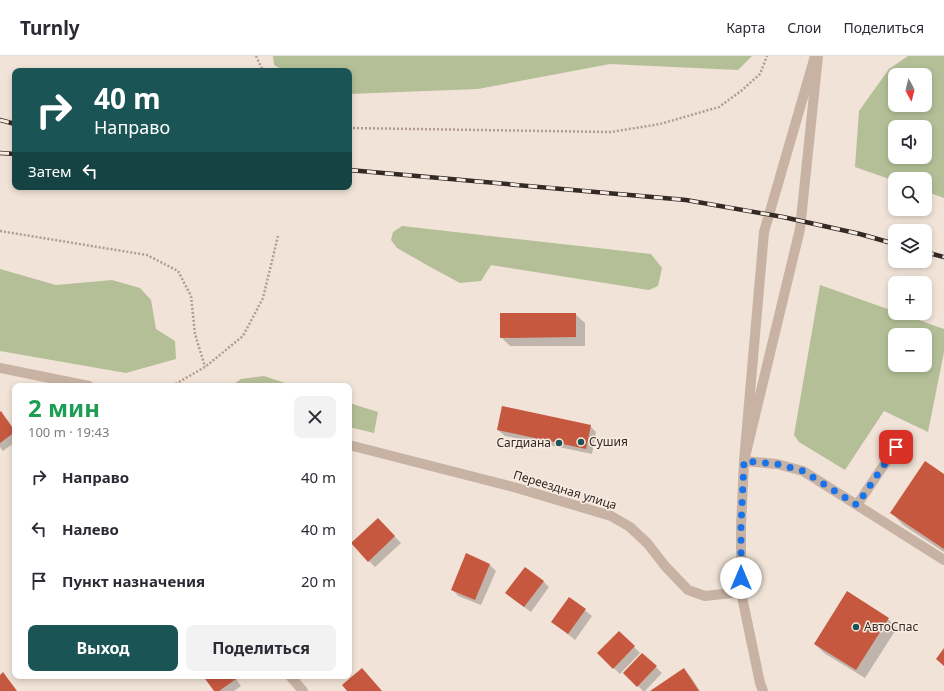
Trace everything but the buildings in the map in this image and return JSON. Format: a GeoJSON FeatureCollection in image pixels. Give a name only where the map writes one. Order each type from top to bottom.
{"type":"FeatureCollection","features":[{"type":"Feature","properties":{"kind":"street"},"geometry":{"type":"LineString","coordinates":[[763,691],[741,592],[741,526],[744,461],[764,232],[815,56]]}},
{"type":"Feature","properties":{"kind":"street"},"geometry":{"type":"LineString","coordinates":[[744,461],[800,229],[818,56]]}},
{"type":"Feature","properties":{"kind":"street"},"geometry":{"type":"LineString","coordinates":[[0,368],[74,383]]}},
{"type":"Feature","properties":{"kind":"street"},"geometry":{"type":"LineString","coordinates":[[857,505],[904,435]]}},
{"type":"Feature","properties":{"kind":"street","name":"Переездная улица"},"geometry":{"type":"LineString","coordinates":[[352,446],[517,488],[611,516],[630,527],[648,544],[664,566],[688,590],[705,596],[741,592]]}},
{"type":"Feature","properties":{"kind":"street"},"geometry":{"type":"LineString","coordinates":[[744,461],[777,464],[803,471],[944,560]]}},
{"type":"Feature","properties":{"kind":"street"},"geometry":{"type":"LineString","coordinates":[[293,679],[303,691]]}},
{"type":"Feature","properties":{"kind":"path"},"geometry":{"type":"LineString","coordinates":[[256,56],[262,68]]}},
{"type":"Feature","properties":{"kind":"path"},"geometry":{"type":"LineString","coordinates":[[352,128],[611,132],[660,124],[719,107],[741,91],[760,74],[767,56]]}},
{"type":"Feature","properties":{"kind":"path"},"geometry":{"type":"LineString","coordinates":[[0,230],[147,255],[178,271],[191,296],[195,334],[205,367]]}},
{"type":"Feature","properties":{"kind":"path"},"geometry":{"type":"LineString","coordinates":[[177,383],[205,367],[243,336],[263,298],[278,236]]}},
{"type":"Feature","properties":{"kind":"green space"},"geometry":{"type":"Polygon","coordinates":[[[273,56],[752,56],[738,70],[610,64],[478,89],[352,94],[352,68],[280,68],[274,65],[273,56]]]}},
{"type":"Feature","properties":{"kind":"green space"},"geometry":{"type":"Polygon","coordinates":[[[908,56],[944,56],[944,198],[932,194],[932,172],[888,172],[888,179],[855,167],[859,111],[888,70],[888,112],[932,112],[932,68],[890,68],[908,56]]]}},
{"type":"Feature","properties":{"kind":"green space"},"geometry":{"type":"Polygon","coordinates":[[[402,226],[651,254],[662,268],[658,286],[649,290],[491,265],[481,281],[460,283],[397,248],[391,240],[393,232],[402,226]]]}},
{"type":"Feature","properties":{"kind":"green space"},"geometry":{"type":"Polygon","coordinates":[[[0,269],[56,285],[112,280],[140,288],[151,300],[156,329],[175,341],[176,359],[126,373],[0,351],[0,269]]]}},
{"type":"Feature","properties":{"kind":"green space"},"geometry":{"type":"Polygon","coordinates":[[[820,285],[888,309],[888,320],[919,320],[944,329],[944,352],[928,432],[884,411],[845,470],[799,442],[794,435],[820,285]]]}},
{"type":"Feature","properties":{"kind":"green space"},"geometry":{"type":"Polygon","coordinates":[[[264,376],[285,383],[235,383],[241,379],[264,376]]]}},
{"type":"Feature","properties":{"kind":"green space"},"geometry":{"type":"Polygon","coordinates":[[[352,404],[378,412],[374,433],[352,428],[352,404]]]}},
{"type":"Feature","properties":{"kind":"railway"},"geometry":{"type":"LineString","coordinates":[[0,120],[12,123]]}},
{"type":"Feature","properties":{"kind":"railway"},"geometry":{"type":"LineString","coordinates":[[0,153],[12,154]]}},
{"type":"Feature","properties":{"kind":"railway"},"geometry":{"type":"LineString","coordinates":[[352,170],[686,200],[783,217],[860,234],[888,242]]}},
{"type":"Feature","properties":{"kind":"railway"},"geometry":{"type":"LineString","coordinates":[[932,254],[944,257]]}},
{"type":"Feature","properties":{"kind":"place","name":"Сушия"},"geometry":{"type":"Point","coordinates":[581,442]}},
{"type":"Feature","properties":{"kind":"place","name":"Сагдиана"},"geometry":{"type":"Point","coordinates":[559,443]}},
{"type":"Feature","properties":{"kind":"place","name":"АвтоСпас"},"geometry":{"type":"Point","coordinates":[856,627]}},
{"type":"Feature","properties":{"kind":"route"},"geometry":{"type":"LineString","coordinates":[[741,578],[741,526],[744,461],[777,464],[803,471],[857,505],[896,447]]}}]}
